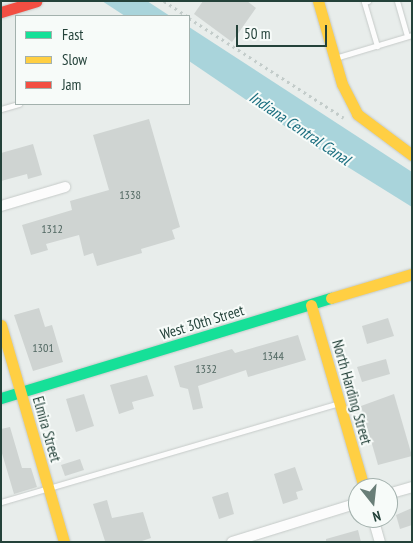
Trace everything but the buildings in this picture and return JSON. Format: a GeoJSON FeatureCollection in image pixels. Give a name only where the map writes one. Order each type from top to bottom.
{"type":"FeatureCollection","features":[{"type":"Feature","properties":{"kind":"street"},"geometry":{"type":"LineString","coordinates":[[1,12],[36,1]]}},
{"type":"Feature","properties":{"kind":"street"},"geometry":{"type":"LineString","coordinates":[[318,1],[335,59],[357,114],[412,155]]}},
{"type":"Feature","properties":{"kind":"street"},"geometry":{"type":"LineString","coordinates":[[1,206],[65,187]]}},
{"type":"Feature","properties":{"kind":"street","name":"West 30th Street"},"geometry":{"type":"LineString","coordinates":[[1,398],[412,274]]}},
{"type":"Feature","properties":{"kind":"street","name":"North Harding Street"},"geometry":{"type":"LineString","coordinates":[[311,305],[361,478]]}},
{"type":"Feature","properties":{"kind":"street","name":"Elmira Street"},"geometry":{"type":"LineString","coordinates":[[1,325],[64,542]]}},
{"type":"Feature","properties":{"kind":"street"},"geometry":{"type":"LineString","coordinates":[[398,491],[412,487]]}},
{"type":"Feature","properties":{"kind":"street"},"geometry":{"type":"LineString","coordinates":[[232,542],[348,506]]}},
{"type":"Feature","properties":{"kind":"street"},"geometry":{"type":"LineString","coordinates":[[376,528],[380,542]]}},
{"type":"Feature","properties":{"kind":"lane"},"geometry":{"type":"LineString","coordinates":[[368,1],[364,2],[377,46]]}},
{"type":"Feature","properties":{"kind":"lane"},"geometry":{"type":"LineString","coordinates":[[335,59],[409,35],[397,1]]}},
{"type":"Feature","properties":{"kind":"lane"},"geometry":{"type":"LineString","coordinates":[[1,109],[15,105]]}},
{"type":"Feature","properties":{"kind":"lane"},"geometry":{"type":"LineString","coordinates":[[1,502],[339,403]]}},
{"type":"Feature","properties":{"kind":"path"},"geometry":{"type":"LineString","coordinates":[[164,1],[185,15]]}},
{"type":"Feature","properties":{"kind":"path"},"geometry":{"type":"LineString","coordinates":[[190,18],[341,117],[346,119],[357,114]]}},
{"type":"Feature","properties":{"kind":"water"},"geometry":{"type":"Polygon","coordinates":[[[102,1],[147,1],[168,15],[123,15],[102,1]]]}},
{"type":"Feature","properties":{"kind":"water","name":"Indiana Central Canal"},"geometry":{"type":"Polygon","coordinates":[[[190,28],[412,172],[412,207],[314,146],[190,62],[190,28]]]}},
{"type":"Feature","properties":{"kind":"traffic: fast"},"geometry":{"type":"LineString","coordinates":[[1,398],[331,298]]}},
{"type":"Feature","properties":{"kind":"traffic: slow"},"geometry":{"type":"LineString","coordinates":[[318,1],[342,84],[357,114],[412,155]]}},
{"type":"Feature","properties":{"kind":"traffic: slow"},"geometry":{"type":"LineString","coordinates":[[331,298],[412,274]]}},
{"type":"Feature","properties":{"kind":"traffic: slow"},"geometry":{"type":"LineString","coordinates":[[311,305],[361,478]]}},
{"type":"Feature","properties":{"kind":"traffic: slow"},"geometry":{"type":"LineString","coordinates":[[1,325],[64,542]]}},
{"type":"Feature","properties":{"kind":"traffic: jam"},"geometry":{"type":"LineString","coordinates":[[1,12],[36,1]]}}]}
